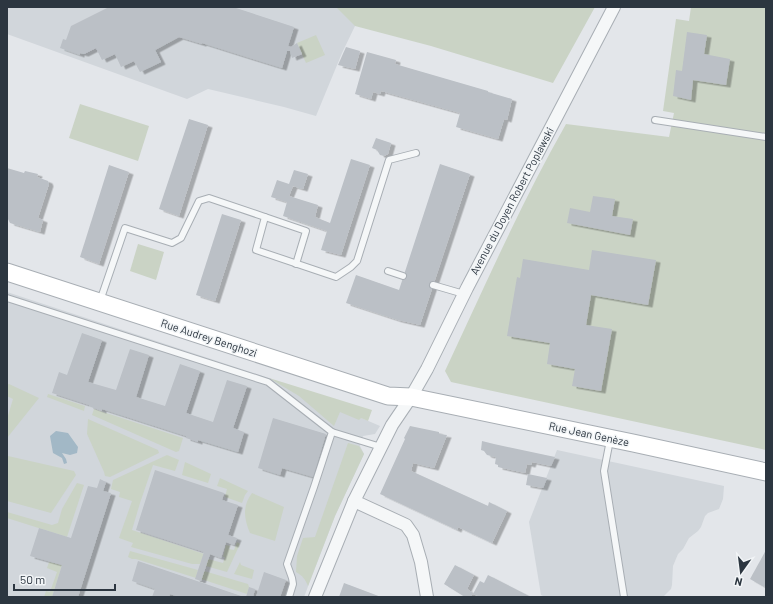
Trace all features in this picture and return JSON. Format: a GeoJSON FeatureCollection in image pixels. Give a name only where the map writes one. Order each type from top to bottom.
{"type":"FeatureCollection","features":[{"type":"Feature","properties":{"kind":"street","name":"Avenue du Doyen Robert Poplawski"},"geometry":{"type":"LineString","coordinates":[[314,597],[354,501],[392,425],[411,397],[427,369],[464,294],[614,7]]}},
{"type":"Feature","properties":{"kind":"street","name":"Rue Audrey Benghozi"},"geometry":{"type":"LineString","coordinates":[[7,272],[388,396],[411,397]]}},
{"type":"Feature","properties":{"kind":"street","name":"Rue Jean Genèze"},"geometry":{"type":"LineString","coordinates":[[411,397],[611,438],[766,472]]}},
{"type":"Feature","properties":{"kind":"street"},"geometry":{"type":"LineString","coordinates":[[354,501],[406,525],[413,535],[421,562],[427,597]]}},
{"type":"Feature","properties":{"kind":"lane"},"geometry":{"type":"LineString","coordinates":[[655,120],[766,137]]}},
{"type":"Feature","properties":{"kind":"lane"},"geometry":{"type":"LineString","coordinates":[[265,218],[256,250],[336,277],[357,261],[389,160],[416,153]]}},
{"type":"Feature","properties":{"kind":"lane"},"geometry":{"type":"LineString","coordinates":[[100,302],[125,228],[172,243],[181,238],[199,201],[209,198],[306,231],[296,264]]}},
{"type":"Feature","properties":{"kind":"lane"},"geometry":{"type":"LineString","coordinates":[[388,271],[403,276]]}},
{"type":"Feature","properties":{"kind":"lane"},"geometry":{"type":"LineString","coordinates":[[433,285],[464,294]]}},
{"type":"Feature","properties":{"kind":"lane"},"geometry":{"type":"LineString","coordinates":[[7,298],[268,382],[332,432],[381,447]]}},
{"type":"Feature","properties":{"kind":"lane"},"geometry":{"type":"LineString","coordinates":[[289,597],[293,584],[287,564],[332,432]]}},
{"type":"Feature","properties":{"kind":"lane"},"geometry":{"type":"LineString","coordinates":[[611,438],[604,471],[624,597]]}},
{"type":"Feature","properties":{"kind":"shaded area"},"geometry":{"type":"Polygon","coordinates":[[[7,7],[358,7],[355,26],[316,116],[208,89],[187,99],[7,34],[7,7]]]}},
{"type":"Feature","properties":{"kind":"shaded area"},"geometry":{"type":"Polygon","coordinates":[[[7,292],[269,378],[380,426],[375,434],[363,436],[360,446],[364,454],[335,516],[304,597],[7,597],[7,292]]]}},
{"type":"Feature","properties":{"kind":"shaded area"},"geometry":{"type":"Polygon","coordinates":[[[557,450],[724,486],[723,499],[719,509],[708,513],[705,516],[701,527],[689,538],[683,549],[678,554],[673,566],[671,589],[663,597],[545,597],[541,595],[529,522],[557,450]]]}},
{"type":"Feature","properties":{"kind":"green space"},"geometry":{"type":"Polygon","coordinates":[[[336,7],[595,7],[553,83],[431,46],[355,26],[336,7]]]}},
{"type":"Feature","properties":{"kind":"green space"},"geometry":{"type":"Polygon","coordinates":[[[691,7],[766,7],[766,450],[451,382],[445,371],[518,215],[566,124],[669,137],[674,113],[663,111],[676,19],[689,21],[691,7]]]}},
{"type":"Feature","properties":{"kind":"green space"},"geometry":{"type":"Polygon","coordinates":[[[316,35],[325,55],[306,63],[297,43],[316,35]]]}},
{"type":"Feature","properties":{"kind":"green space"},"geometry":{"type":"Polygon","coordinates":[[[80,104],[149,126],[138,161],[69,138],[80,104]]]}},
{"type":"Feature","properties":{"kind":"green space"},"geometry":{"type":"Polygon","coordinates":[[[138,244],[164,252],[156,280],[130,271],[138,244]]]}},
{"type":"Feature","properties":{"kind":"green space"},"geometry":{"type":"Polygon","coordinates":[[[269,378],[372,410],[368,421],[361,418],[359,420],[340,412],[334,426],[299,396],[269,378]]]}},
{"type":"Feature","properties":{"kind":"green space"},"geometry":{"type":"Polygon","coordinates":[[[9,384],[39,398],[7,438],[7,419],[13,399],[7,396],[7,385],[9,384]]]}},
{"type":"Feature","properties":{"kind":"green space"},"geometry":{"type":"Polygon","coordinates":[[[48,394],[85,406],[84,411],[47,397],[48,394]]]}},
{"type":"Feature","properties":{"kind":"green space"},"geometry":{"type":"Polygon","coordinates":[[[94,409],[183,438],[179,451],[176,452],[92,415],[94,409]]]}},
{"type":"Feature","properties":{"kind":"green space"},"geometry":{"type":"Polygon","coordinates":[[[88,419],[158,450],[159,453],[110,477],[105,476],[87,434],[88,419]]]}},
{"type":"Feature","properties":{"kind":"green space"},"geometry":{"type":"Polygon","coordinates":[[[348,443],[359,446],[364,454],[335,516],[308,586],[304,578],[296,572],[297,556],[303,538],[315,537],[348,443]]]}},
{"type":"Feature","properties":{"kind":"green space"},"geometry":{"type":"Polygon","coordinates":[[[167,455],[179,460],[175,471],[153,465],[132,530],[204,554],[200,564],[192,564],[131,547],[133,543],[119,538],[132,501],[119,497],[120,492],[111,489],[113,480],[167,455]]]}},
{"type":"Feature","properties":{"kind":"green space"},"geometry":{"type":"Polygon","coordinates":[[[8,456],[74,471],[76,475],[51,513],[7,501],[8,456]]]}},
{"type":"Feature","properties":{"kind":"green space"},"geometry":{"type":"Polygon","coordinates":[[[185,462],[211,474],[208,483],[182,475],[185,462]]]}},
{"type":"Feature","properties":{"kind":"green space"},"geometry":{"type":"Polygon","coordinates":[[[220,478],[248,491],[242,503],[225,497],[227,489],[217,486],[220,478]]]}},
{"type":"Feature","properties":{"kind":"green space"},"geometry":{"type":"Polygon","coordinates":[[[77,483],[84,485],[67,537],[7,518],[7,512],[52,525],[58,523],[62,509],[77,483]]]}},
{"type":"Feature","properties":{"kind":"green space"},"geometry":{"type":"Polygon","coordinates":[[[252,493],[284,507],[275,541],[250,533],[245,518],[245,508],[252,493]]]}},
{"type":"Feature","properties":{"kind":"green space"},"geometry":{"type":"Polygon","coordinates":[[[237,542],[240,544],[227,572],[206,566],[208,559],[223,563],[226,545],[230,546],[229,549],[234,550],[237,542]]]}},
{"type":"Feature","properties":{"kind":"green space"},"geometry":{"type":"Polygon","coordinates":[[[130,551],[198,570],[196,578],[132,559],[128,557],[130,551]]]}},
{"type":"Feature","properties":{"kind":"green space"},"geometry":{"type":"Polygon","coordinates":[[[49,562],[62,565],[52,597],[44,597],[46,591],[50,592],[57,572],[47,568],[49,562]]]}},
{"type":"Feature","properties":{"kind":"green space"},"geometry":{"type":"Polygon","coordinates":[[[240,562],[241,565],[254,570],[252,579],[234,574],[240,562]]]}},
{"type":"Feature","properties":{"kind":"green space"},"geometry":{"type":"Polygon","coordinates":[[[204,571],[248,584],[249,587],[247,594],[201,579],[204,571]]]}},
{"type":"Feature","properties":{"kind":"water"},"geometry":{"type":"Polygon","coordinates":[[[56,431],[68,433],[78,447],[77,453],[70,455],[62,453],[67,463],[64,464],[62,458],[53,453],[50,436],[56,431]]]}},
{"type":"Feature","properties":{"kind":"building"},"geometry":{"type":"Polygon","coordinates":[[[109,7],[233,7],[294,27],[288,46],[291,47],[297,43],[302,54],[292,58],[290,51],[287,51],[282,68],[179,37],[155,50],[161,62],[140,72],[134,61],[121,67],[115,54],[102,60],[96,48],[84,54],[80,53],[80,55],[60,48],[63,39],[66,40],[71,26],[109,7]]]}},
{"type":"Feature","properties":{"kind":"building"},"geometry":{"type":"Polygon","coordinates":[[[687,32],[707,35],[704,54],[730,59],[726,85],[693,80],[691,100],[673,96],[676,70],[682,71],[687,32]]]}},
{"type":"Feature","properties":{"kind":"building"},"geometry":{"type":"Polygon","coordinates":[[[346,47],[360,51],[355,69],[338,65],[346,47]]]}},
{"type":"Feature","properties":{"kind":"building"},"geometry":{"type":"Polygon","coordinates":[[[367,52],[396,60],[395,64],[512,99],[507,120],[504,119],[498,139],[456,127],[460,113],[381,91],[380,94],[373,92],[371,99],[355,94],[367,52]]]}},
{"type":"Feature","properties":{"kind":"building"},"geometry":{"type":"Polygon","coordinates":[[[189,119],[208,125],[179,216],[159,209],[189,119]]]}},
{"type":"Feature","properties":{"kind":"building"},"geometry":{"type":"Polygon","coordinates":[[[376,138],[391,143],[388,154],[384,156],[380,155],[377,150],[372,148],[376,138]]]}},
{"type":"Feature","properties":{"kind":"building"},"geometry":{"type":"Polygon","coordinates":[[[351,159],[370,165],[341,255],[321,250],[327,231],[283,216],[287,202],[271,197],[277,180],[289,184],[294,170],[308,174],[303,189],[293,186],[289,196],[318,205],[315,217],[330,223],[351,159]]]}},
{"type":"Feature","properties":{"kind":"building"},"geometry":{"type":"Polygon","coordinates":[[[440,164],[470,174],[420,325],[398,320],[346,303],[356,275],[399,290],[440,164]]]}},
{"type":"Feature","properties":{"kind":"building"},"geometry":{"type":"Polygon","coordinates":[[[109,165],[129,172],[99,264],[80,257],[109,165]]]}},
{"type":"Feature","properties":{"kind":"building"},"geometry":{"type":"Polygon","coordinates":[[[7,168],[24,173],[25,171],[38,174],[37,177],[48,181],[49,184],[38,218],[43,220],[40,232],[10,223],[7,217],[7,168]]]}},
{"type":"Feature","properties":{"kind":"building"},"geometry":{"type":"Polygon","coordinates":[[[593,196],[615,199],[612,216],[633,219],[630,235],[567,223],[570,208],[590,212],[593,196]]]}},
{"type":"Feature","properties":{"kind":"building"},"geometry":{"type":"Polygon","coordinates":[[[222,214],[241,220],[215,301],[196,295],[222,214]]]}},
{"type":"Feature","properties":{"kind":"building"},"geometry":{"type":"Polygon","coordinates":[[[592,250],[656,260],[648,305],[591,295],[586,325],[612,329],[601,391],[572,386],[575,369],[547,364],[550,343],[507,336],[517,277],[520,278],[523,259],[589,270],[592,250]]]}},
{"type":"Feature","properties":{"kind":"building"},"geometry":{"type":"Polygon","coordinates":[[[82,333],[102,340],[88,382],[116,390],[130,349],[149,355],[136,397],[165,406],[180,364],[200,371],[186,413],[213,422],[227,380],[247,386],[233,428],[244,432],[238,452],[198,440],[198,442],[186,438],[186,436],[102,409],[102,411],[89,405],[52,393],[59,372],[67,375],[82,333]]]}},
{"type":"Feature","properties":{"kind":"building"},"geometry":{"type":"Polygon","coordinates":[[[273,418],[326,434],[313,477],[282,468],[280,475],[258,468],[273,418]]]}},
{"type":"Feature","properties":{"kind":"building"},"geometry":{"type":"Polygon","coordinates":[[[410,426],[447,435],[434,468],[413,463],[411,471],[488,506],[489,502],[507,511],[492,543],[458,527],[457,530],[380,494],[410,426]]]}},
{"type":"Feature","properties":{"kind":"building"},"geometry":{"type":"Polygon","coordinates":[[[482,441],[555,457],[551,466],[532,462],[531,465],[527,464],[525,473],[498,467],[498,465],[495,464],[496,457],[487,455],[481,450],[482,441]]]}},
{"type":"Feature","properties":{"kind":"building"},"geometry":{"type":"Polygon","coordinates":[[[155,470],[224,493],[222,500],[238,505],[228,535],[237,538],[234,545],[226,542],[221,558],[210,554],[201,581],[195,579],[204,552],[136,530],[155,470]]]}},
{"type":"Feature","properties":{"kind":"building"},"geometry":{"type":"Polygon","coordinates":[[[528,474],[547,478],[543,488],[526,485],[528,474]]]}},
{"type":"Feature","properties":{"kind":"building"},"geometry":{"type":"Polygon","coordinates":[[[100,479],[106,482],[103,491],[111,493],[78,597],[52,597],[62,565],[30,556],[39,528],[71,538],[88,486],[97,488],[100,479]]]}},
{"type":"Feature","properties":{"kind":"building"},"geometry":{"type":"Polygon","coordinates":[[[766,550],[766,584],[764,587],[750,579],[766,550]]]}},
{"type":"Feature","properties":{"kind":"building"},"geometry":{"type":"Polygon","coordinates":[[[138,561],[244,597],[179,597],[170,594],[169,597],[152,597],[155,589],[132,581],[138,561]]]}},
{"type":"Feature","properties":{"kind":"building"},"geometry":{"type":"Polygon","coordinates":[[[455,565],[474,575],[467,589],[473,593],[471,597],[465,597],[444,584],[455,565]]]}},
{"type":"Feature","properties":{"kind":"building"},"geometry":{"type":"Polygon","coordinates":[[[264,572],[286,580],[280,597],[256,597],[264,572]]]}},
{"type":"Feature","properties":{"kind":"building"},"geometry":{"type":"Polygon","coordinates":[[[488,575],[531,597],[480,597],[473,594],[480,581],[484,583],[488,575]]]}},
{"type":"Feature","properties":{"kind":"building"},"geometry":{"type":"Polygon","coordinates":[[[344,583],[381,597],[339,597],[344,583]]]}},
{"type":"Feature","properties":{"kind":"building"},"geometry":{"type":"Polygon","coordinates":[[[249,587],[255,589],[253,597],[246,597],[249,587]]]}}]}
